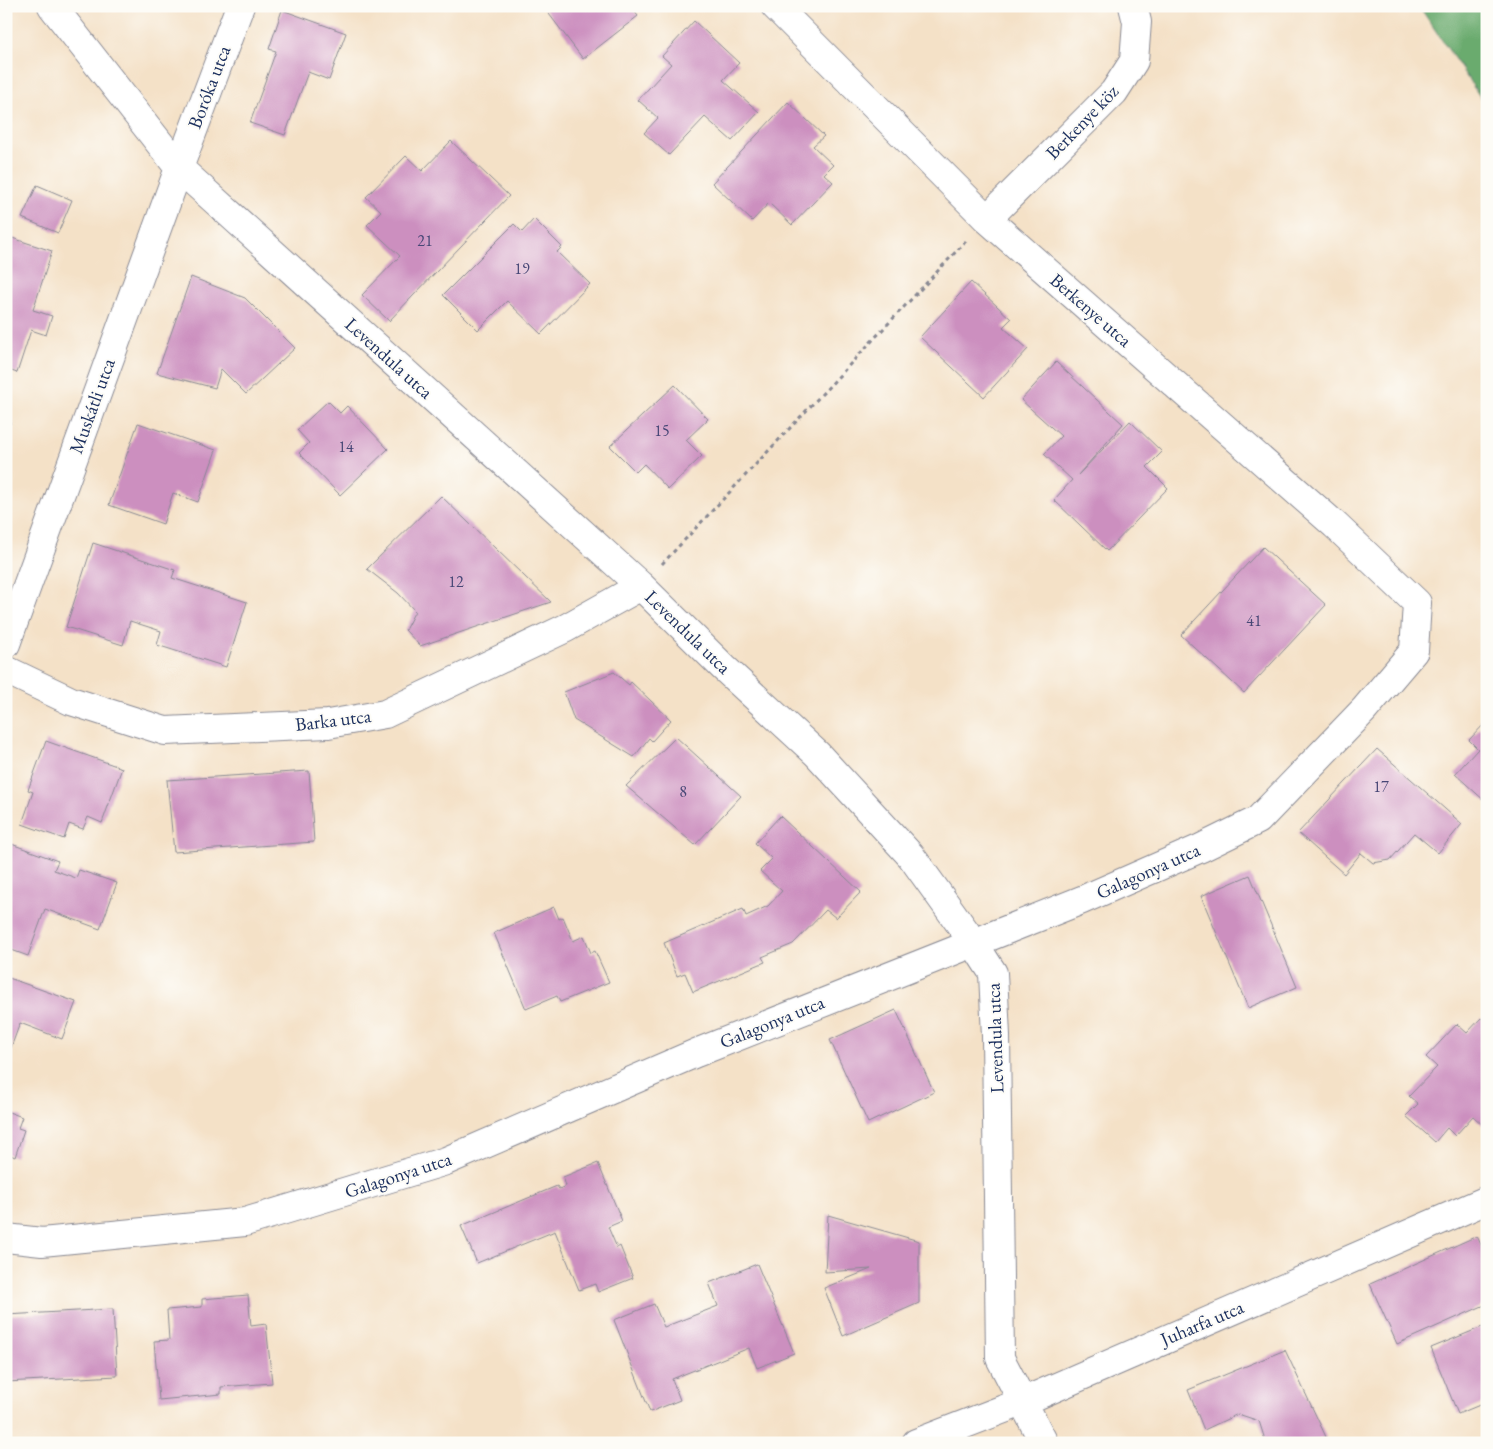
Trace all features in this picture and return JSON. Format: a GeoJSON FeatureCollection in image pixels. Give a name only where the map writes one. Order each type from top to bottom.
{"type":"FeatureCollection","features":[{"type":"Feature","properties":{"kind":"street","name":"Levendula utca"},"geometry":{"type":"LineString","coordinates":[[52,6],[179,168],[641,586],[724,668],[817,754],[911,856],[973,942],[993,973],[996,1036],[1000,1358],[1044,1443]]}},
{"type":"Feature","properties":{"kind":"street","name":"Boróka utca"},"geometry":{"type":"LineString","coordinates":[[179,168],[240,6]]}},
{"type":"Feature","properties":{"kind":"street","name":"Berkenye utca"},"geometry":{"type":"LineString","coordinates":[[775,6],[987,219],[1336,525],[1417,603]]}},
{"type":"Feature","properties":{"kind":"street","name":"Berkenye köz"},"geometry":{"type":"LineString","coordinates":[[987,219],[1114,92],[1134,61],[1137,22],[1132,6]]}},
{"type":"Feature","properties":{"kind":"street","name":"Muskátli utca"},"geometry":{"type":"LineString","coordinates":[[6,644],[179,168]]}},
{"type":"Feature","properties":{"kind":"street","name":"Barka utca"},"geometry":{"type":"LineString","coordinates":[[6,670],[71,701],[165,731],[328,724],[385,714],[566,628],[641,586]]}},
{"type":"Feature","properties":{"kind":"street","name":"Galagonya utca"},"geometry":{"type":"LineString","coordinates":[[6,1238],[42,1242],[245,1222],[428,1167],[446,1161],[696,1053],[1082,900],[1258,820],[1324,753],[1414,651],[1417,603]]}},
{"type":"Feature","properties":{"kind":"street","name":"Juharfa utca"},"geometry":{"type":"LineString","coordinates":[[916,1443],[1022,1402],[1487,1200]]}},
{"type":"Feature","properties":{"kind":"path"},"geometry":{"type":"LineString","coordinates":[[641,586],[987,219]]}},
{"type":"Feature","properties":{"kind":"green space"},"geometry":{"type":"Polygon","coordinates":[[[1419,6],[1487,6],[1487,107],[1419,6]]]}},
{"type":"Feature","properties":{"kind":"building"},"geometry":{"type":"Polygon","coordinates":[[[543,6],[630,6],[638,16],[583,59],[543,6]]]}},
{"type":"Feature","properties":{"kind":"building"},"geometry":{"type":"Polygon","coordinates":[[[282,10],[346,33],[329,80],[308,72],[285,135],[250,123],[276,51],[269,49],[282,10]]]}},
{"type":"Feature","properties":{"kind":"building"},"geometry":{"type":"Polygon","coordinates":[[[694,21],[739,63],[723,80],[759,112],[732,141],[705,117],[669,155],[644,133],[658,118],[638,100],[671,64],[662,56],[694,21]]]}},
{"type":"Feature","properties":{"kind":"building"},"geometry":{"type":"Polygon","coordinates":[[[788,102],[824,136],[813,146],[833,165],[824,174],[833,182],[792,225],[769,203],[752,221],[712,183],[788,102]]]}},
{"type":"Feature","properties":{"kind":"building"},"geometry":{"type":"Polygon","coordinates":[[[451,141],[509,196],[389,321],[362,295],[400,256],[367,225],[381,211],[366,197],[406,156],[422,171],[451,141]]]}},
{"type":"Feature","properties":{"kind":"building"},"geometry":{"type":"Polygon","coordinates":[[[37,185],[72,200],[58,233],[22,218],[37,185]]]}},
{"type":"Feature","properties":{"kind":"building"},"geometry":{"type":"Polygon","coordinates":[[[534,219],[562,247],[557,252],[590,284],[541,334],[507,301],[478,330],[443,295],[514,224],[522,232],[534,219]]]}},
{"type":"Feature","properties":{"kind":"building"},"geometry":{"type":"Polygon","coordinates":[[[6,236],[52,251],[33,310],[52,316],[46,335],[31,330],[17,373],[6,369],[6,236]]]}},
{"type":"Feature","properties":{"kind":"building"},"geometry":{"type":"Polygon","coordinates":[[[191,277],[245,298],[295,348],[246,394],[221,369],[215,388],[157,373],[191,277]]]}},
{"type":"Feature","properties":{"kind":"building"},"geometry":{"type":"Polygon","coordinates":[[[971,282],[1011,319],[1003,327],[1028,349],[984,397],[920,337],[971,282]]]}},
{"type":"Feature","properties":{"kind":"building"},"geometry":{"type":"Polygon","coordinates":[[[1056,362],[1123,424],[1078,475],[1130,421],[1162,452],[1147,467],[1168,488],[1107,551],[1054,500],[1072,480],[1044,454],[1061,436],[1021,400],[1056,362]]]}},
{"type":"Feature","properties":{"kind":"building"},"geometry":{"type":"Polygon","coordinates":[[[675,385],[708,419],[686,440],[702,456],[668,489],[644,464],[636,472],[610,446],[675,385]]]}},
{"type":"Feature","properties":{"kind":"building"},"geometry":{"type":"Polygon","coordinates":[[[328,401],[340,413],[347,406],[388,449],[340,495],[299,453],[309,443],[297,430],[328,401]]]}},
{"type":"Feature","properties":{"kind":"building"},"geometry":{"type":"Polygon","coordinates":[[[6,420],[11,420],[7,433],[6,433],[6,420]]]}},
{"type":"Feature","properties":{"kind":"building"},"geometry":{"type":"Polygon","coordinates":[[[138,423],[216,450],[198,502],[173,493],[163,524],[109,505],[138,423]]]}},
{"type":"Feature","properties":{"kind":"building"},"geometry":{"type":"Polygon","coordinates":[[[441,496],[551,602],[420,646],[405,630],[415,611],[398,593],[367,569],[441,496]]]}},
{"type":"Feature","properties":{"kind":"building"},"geometry":{"type":"Polygon","coordinates":[[[93,543],[175,570],[172,578],[247,602],[226,667],[157,645],[161,631],[130,621],[123,645],[66,627],[93,543]]]}},
{"type":"Feature","properties":{"kind":"building"},"geometry":{"type":"Polygon","coordinates":[[[1263,547],[1326,605],[1244,693],[1181,635],[1263,547]]]}},
{"type":"Feature","properties":{"kind":"building"},"geometry":{"type":"Polygon","coordinates":[[[614,672],[629,685],[631,682],[671,720],[652,741],[649,738],[634,757],[574,720],[564,692],[614,672]]]}},
{"type":"Feature","properties":{"kind":"building"},"geometry":{"type":"Polygon","coordinates":[[[1487,721],[1487,803],[1455,774],[1478,749],[1469,740],[1487,721]]]}},
{"type":"Feature","properties":{"kind":"building"},"geometry":{"type":"Polygon","coordinates":[[[676,737],[741,796],[695,845],[626,786],[676,737]]]}},
{"type":"Feature","properties":{"kind":"building"},"geometry":{"type":"Polygon","coordinates":[[[46,741],[122,768],[102,823],[88,817],[83,829],[69,824],[64,839],[22,824],[33,792],[28,790],[46,741]]]}},
{"type":"Feature","properties":{"kind":"building"},"geometry":{"type":"Polygon","coordinates":[[[1377,749],[1462,824],[1438,853],[1414,833],[1390,860],[1373,863],[1361,853],[1344,874],[1298,833],[1377,749]]]}},
{"type":"Feature","properties":{"kind":"building"},"geometry":{"type":"Polygon","coordinates":[[[309,771],[314,842],[174,852],[167,780],[309,771]]]}},
{"type":"Feature","properties":{"kind":"building"},"geometry":{"type":"Polygon","coordinates":[[[780,816],[861,892],[836,918],[826,910],[793,944],[762,957],[765,962],[693,992],[685,973],[677,976],[664,943],[743,909],[746,916],[768,906],[782,891],[760,871],[772,859],[755,843],[780,816]]]}},
{"type":"Feature","properties":{"kind":"building"},"geometry":{"type":"Polygon","coordinates":[[[6,842],[58,861],[54,870],[76,878],[79,870],[117,883],[100,929],[45,909],[28,956],[6,948],[6,842]]]}},
{"type":"Feature","properties":{"kind":"building"},"geometry":{"type":"Polygon","coordinates":[[[1250,875],[1297,987],[1248,1008],[1201,896],[1250,875]]]}},
{"type":"Feature","properties":{"kind":"building"},"geometry":{"type":"Polygon","coordinates":[[[554,907],[559,919],[563,917],[573,941],[584,936],[591,953],[595,951],[609,982],[560,1002],[557,996],[526,1009],[494,933],[554,907]]]}},
{"type":"Feature","properties":{"kind":"building"},"geometry":{"type":"Polygon","coordinates":[[[6,977],[76,1002],[62,1039],[20,1023],[6,1061],[6,977]]]}},
{"type":"Feature","properties":{"kind":"building"},"geometry":{"type":"Polygon","coordinates":[[[896,1010],[934,1092],[868,1123],[830,1040],[896,1010]]]}},
{"type":"Feature","properties":{"kind":"building"},"geometry":{"type":"Polygon","coordinates":[[[1481,1018],[1487,1023],[1487,1125],[1485,1127],[1473,1116],[1455,1136],[1447,1128],[1435,1142],[1406,1116],[1418,1104],[1409,1096],[1437,1067],[1426,1057],[1457,1024],[1467,1033],[1481,1018]]]}},
{"type":"Feature","properties":{"kind":"building"},"geometry":{"type":"Polygon","coordinates":[[[6,1111],[22,1117],[18,1128],[24,1130],[15,1157],[6,1153],[6,1111]]]}},
{"type":"Feature","properties":{"kind":"building"},"geometry":{"type":"Polygon","coordinates":[[[598,1163],[622,1221],[608,1227],[617,1248],[620,1246],[633,1278],[598,1292],[595,1284],[579,1290],[555,1231],[477,1263],[461,1226],[557,1186],[559,1189],[566,1186],[563,1177],[598,1163]]]}},
{"type":"Feature","properties":{"kind":"building"},"geometry":{"type":"Polygon","coordinates":[[[828,1215],[919,1241],[919,1303],[843,1336],[824,1288],[871,1269],[825,1272],[828,1215]]]}},
{"type":"Feature","properties":{"kind":"building"},"geometry":{"type":"Polygon","coordinates":[[[1477,1236],[1487,1258],[1487,1304],[1397,1344],[1370,1284],[1477,1236]]]}},
{"type":"Feature","properties":{"kind":"building"},"geometry":{"type":"Polygon","coordinates":[[[757,1264],[794,1353],[757,1368],[749,1348],[672,1379],[680,1400],[650,1412],[614,1320],[654,1304],[664,1327],[718,1306],[709,1283],[757,1264]]]}},
{"type":"Feature","properties":{"kind":"building"},"geometry":{"type":"Polygon","coordinates":[[[248,1295],[251,1326],[266,1324],[272,1383],[221,1387],[221,1394],[159,1400],[154,1341],[169,1340],[167,1310],[202,1307],[202,1299],[248,1295]]]}},
{"type":"Feature","properties":{"kind":"building"},"geometry":{"type":"Polygon","coordinates":[[[113,1309],[117,1376],[6,1382],[6,1315],[113,1309]]]}},
{"type":"Feature","properties":{"kind":"building"},"geometry":{"type":"Polygon","coordinates":[[[1487,1325],[1487,1402],[1458,1414],[1431,1348],[1487,1325]]]}},
{"type":"Feature","properties":{"kind":"building"},"geometry":{"type":"Polygon","coordinates":[[[1285,1350],[1326,1437],[1311,1443],[1266,1443],[1259,1421],[1238,1414],[1204,1430],[1188,1390],[1285,1350]]]}}]}
